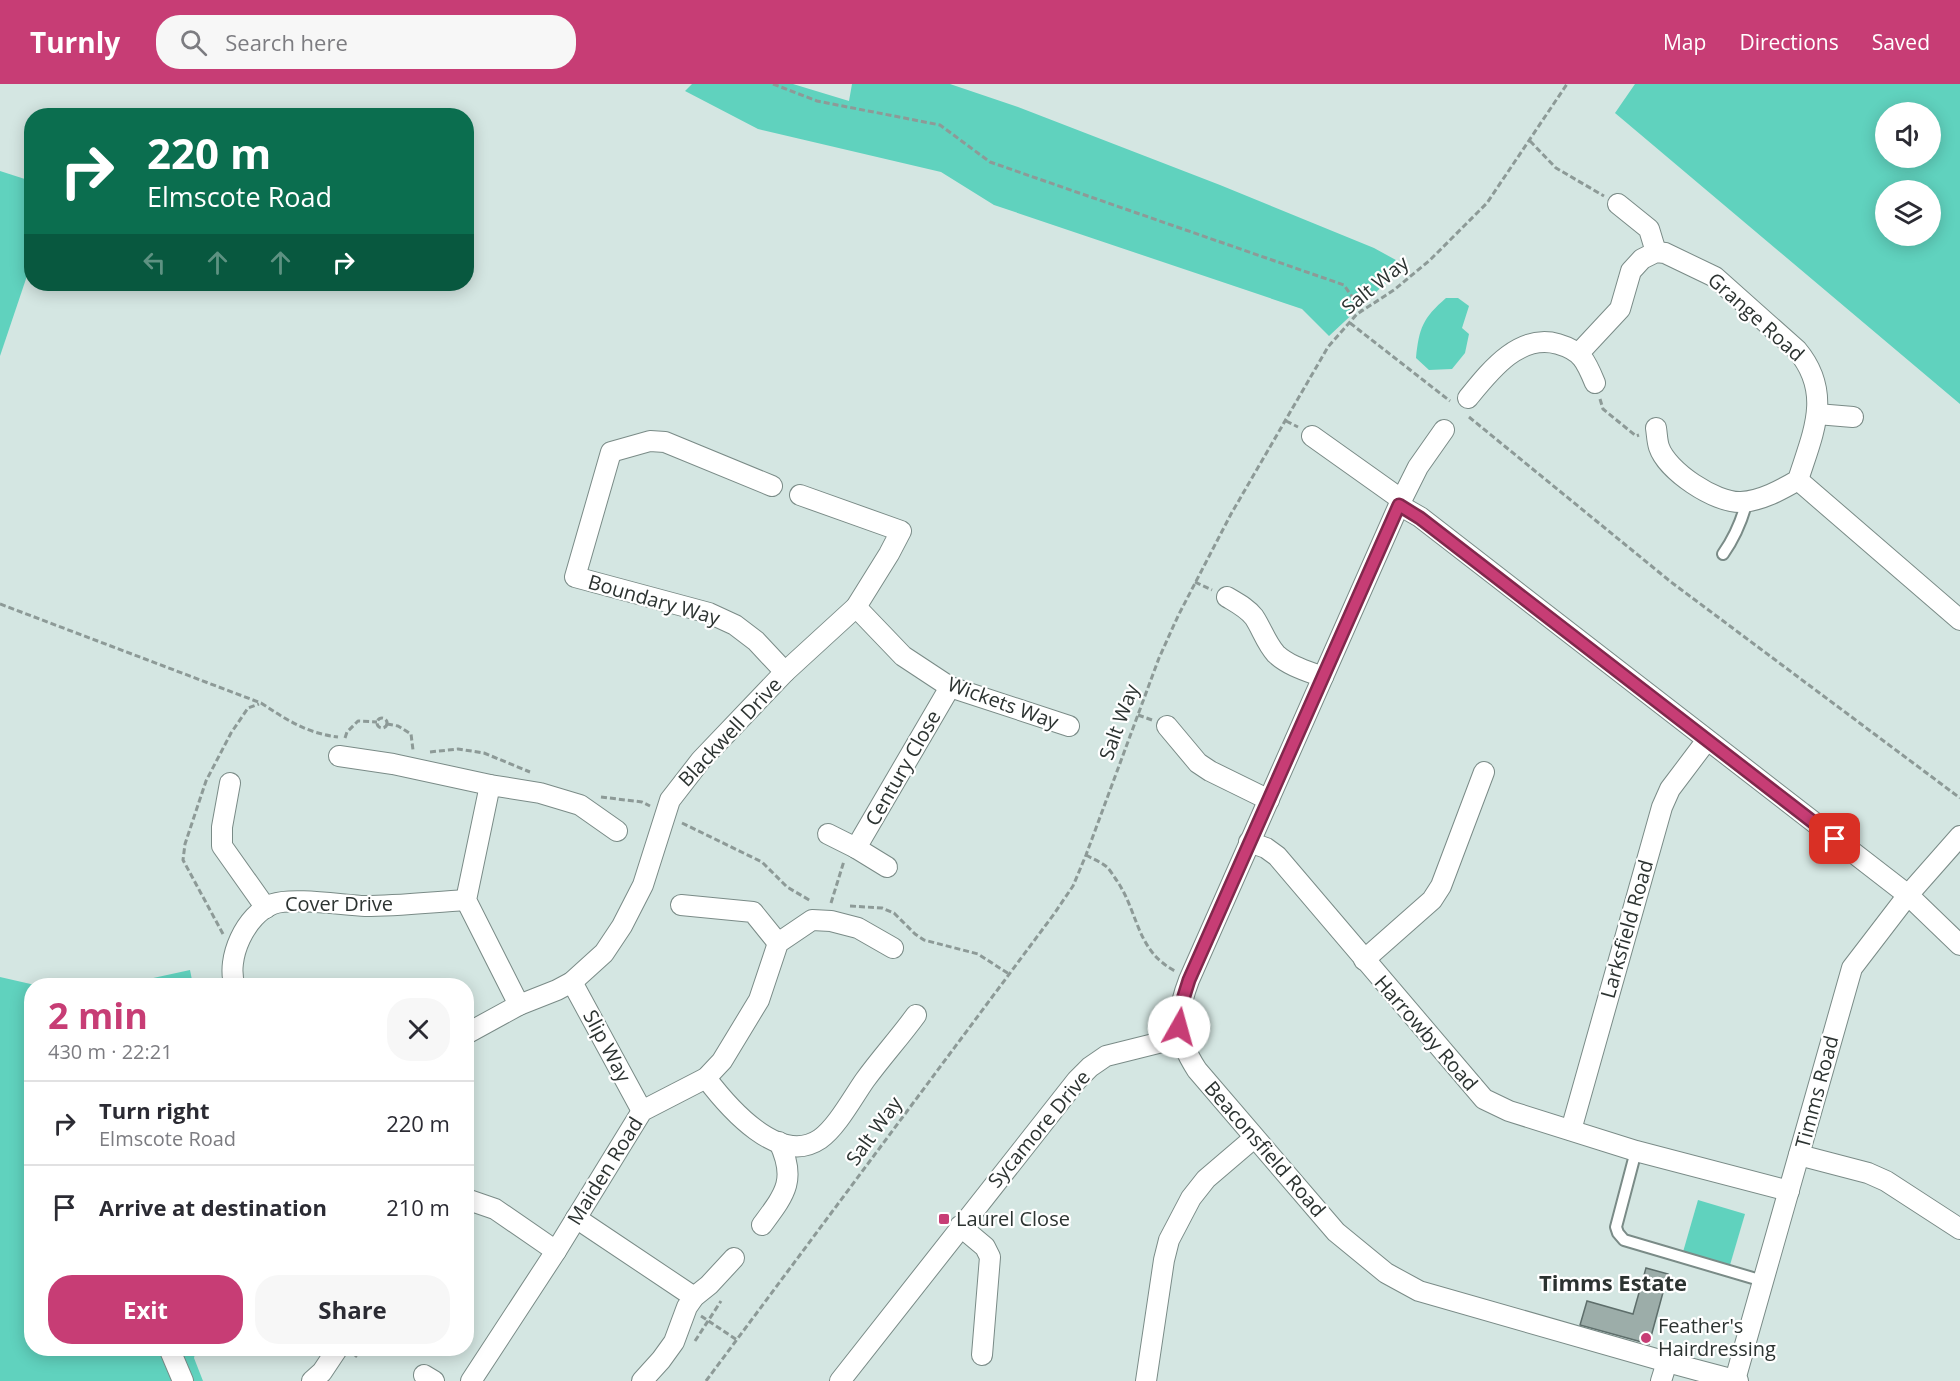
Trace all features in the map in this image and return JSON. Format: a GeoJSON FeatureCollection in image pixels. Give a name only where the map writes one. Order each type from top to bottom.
{"type":"FeatureCollection","features":[{"type":"Feature","properties":{"kind":"street"},"geometry":{"type":"LineString","coordinates":[[1579,353],[1620,309],[1631,271],[1642,259],[1656,252],[1649,229],[1618,204]]}},
{"type":"Feature","properties":{"kind":"street","name":"Grange Road"},"geometry":{"type":"LineString","coordinates":[[1656,252],[1682,260],[1715,277],[1797,350],[1809,364],[1818,398],[1817,414],[1797,480]]}},
{"type":"Feature","properties":{"kind":"street"},"geometry":{"type":"LineString","coordinates":[[1463,406],[1488,373],[1528,343],[1552,343],[1579,353],[1588,365],[1595,382]]}},
{"type":"Feature","properties":{"kind":"street"},"geometry":{"type":"LineString","coordinates":[[1817,414],[1853,417]]}},
{"type":"Feature","properties":{"kind":"street"},"geometry":{"type":"LineString","coordinates":[[1656,428],[1659,448],[1679,474],[1699,488],[1722,498],[1740,502],[1748,501],[1778,492],[1797,480],[1960,620]]}},
{"type":"Feature","properties":{"kind":"street","name":"Beaconsfield Road"},"geometry":{"type":"LineString","coordinates":[[1444,430],[1426,455],[1401,503],[1189,980],[1179,1012],[1179,1027],[1186,1053],[1197,1070],[1336,1232],[1386,1274],[1419,1291],[1664,1372],[1736,1381]]}},
{"type":"Feature","properties":{"kind":"street"},"geometry":{"type":"LineString","coordinates":[[1312,436],[1908,895],[1960,945]]}},
{"type":"Feature","properties":{"kind":"street","name":"Boundary Way"},"geometry":{"type":"LineString","coordinates":[[772,486],[665,442],[650,441],[611,452],[575,578],[709,613],[735,625],[756,641],[785,672]]}},
{"type":"Feature","properties":{"kind":"street","name":"Blackwell Drive"},"geometry":{"type":"LineString","coordinates":[[474,1030],[519,1005],[572,982],[604,953],[622,926],[643,885],[670,800],[700,760],[785,672],[856,608],[890,554],[901,531],[800,495]]}},
{"type":"Feature","properties":{"kind":"street"},"geometry":{"type":"LineString","coordinates":[[1227,597],[1244,607],[1253,616],[1266,641],[1276,654],[1291,665],[1323,677]]}},
{"type":"Feature","properties":{"kind":"street","name":"Wickets Way"},"geometry":{"type":"LineString","coordinates":[[856,608],[903,656],[950,687],[1069,726]]}},
{"type":"Feature","properties":{"kind":"street","name":"Century Close"},"geometry":{"type":"LineString","coordinates":[[853,846],[950,687]]}},
{"type":"Feature","properties":{"kind":"street"},"geometry":{"type":"LineString","coordinates":[[1167,726],[1198,763],[1269,800]]}},
{"type":"Feature","properties":{"kind":"street","name":"Larksfield Road"},"geometry":{"type":"LineString","coordinates":[[1571,1130],[1662,807],[1670,789],[1707,740]]}},
{"type":"Feature","properties":{"kind":"street"},"geometry":{"type":"LineString","coordinates":[[342,747],[393,764],[490,785],[540,793],[580,805],[617,831]]}},
{"type":"Feature","properties":{"kind":"street"},"geometry":{"type":"LineString","coordinates":[[1364,960],[1431,900],[1441,886],[1484,773]]}},
{"type":"Feature","properties":{"kind":"street"},"geometry":{"type":"LineString","coordinates":[[230,783],[222,827],[222,846],[266,908]]}},
{"type":"Feature","properties":{"kind":"street"},"geometry":{"type":"LineString","coordinates":[[490,785],[466,900],[519,1005]]}},
{"type":"Feature","properties":{"kind":"street","name":"Century Close"},"geometry":{"type":"LineString","coordinates":[[828,834],[887,867]]}},
{"type":"Feature","properties":{"kind":"street","name":"Timms Road"},"geometry":{"type":"LineString","coordinates":[[1736,1381],[1851,968],[1908,895],[1960,836]]}},
{"type":"Feature","properties":{"kind":"street","name":"Harrowby Road"},"geometry":{"type":"LineString","coordinates":[[1249,842],[1266,848],[1277,856],[1484,1100],[1509,1111],[1636,1151],[1789,1191]]}},
{"type":"Feature","properties":{"kind":"street","name":"Cover Drive"},"geometry":{"type":"LineString","coordinates":[[233,978],[234,952],[245,931],[258,914],[273,904],[300,902],[365,906],[466,900]]}},
{"type":"Feature","properties":{"kind":"street"},"geometry":{"type":"LineString","coordinates":[[681,905],[753,912],[778,943],[812,920],[831,921],[858,928],[893,948]]}},
{"type":"Feature","properties":{"kind":"street","name":"Maiden Road"},"geometry":{"type":"LineString","coordinates":[[471,1381],[556,1251],[642,1111],[706,1078],[728,1052],[759,1000],[778,943]]}},
{"type":"Feature","properties":{"kind":"street","name":"Slip Way"},"geometry":{"type":"LineString","coordinates":[[572,982],[642,1111]]}},
{"type":"Feature","properties":{"kind":"street"},"geometry":{"type":"LineString","coordinates":[[706,1078],[725,1103],[767,1137],[789,1146],[808,1145],[822,1138],[916,1015]]}},
{"type":"Feature","properties":{"kind":"street","name":"Sycamore Drive"},"geometry":{"type":"LineString","coordinates":[[840,1381],[1077,1080],[1106,1056],[1182,1037]]}},
{"type":"Feature","properties":{"kind":"street"},"geometry":{"type":"LineString","coordinates":[[1146,1381],[1169,1240],[1191,1198],[1206,1179],[1254,1138]]}},
{"type":"Feature","properties":{"kind":"street"},"geometry":{"type":"LineString","coordinates":[[762,1225],[782,1198],[788,1184],[786,1158],[779,1142]]}},
{"type":"Feature","properties":{"kind":"street"},"geometry":{"type":"LineString","coordinates":[[1799,1155],[1868,1173],[1886,1181],[1960,1229]]}},
{"type":"Feature","properties":{"kind":"street"},"geometry":{"type":"LineString","coordinates":[[474,1201],[495,1209],[556,1251]]}},
{"type":"Feature","properties":{"kind":"street"},"geometry":{"type":"LineString","coordinates":[[576,1218],[691,1302]]}},
{"type":"Feature","properties":{"kind":"street"},"geometry":{"type":"LineString","coordinates":[[960,1226],[985,1247],[990,1257],[982,1355]]}},
{"type":"Feature","properties":{"kind":"street"},"geometry":{"type":"LineString","coordinates":[[642,1381],[674,1342],[691,1302],[734,1258]]}},
{"type":"Feature","properties":{"kind":"street"},"geometry":{"type":"LineString","coordinates":[[172,1356],[183,1381]]}},
{"type":"Feature","properties":{"kind":"street"},"geometry":{"type":"LineString","coordinates":[[312,1381],[322,1372],[333,1356]]}},
{"type":"Feature","properties":{"kind":"lane"},"geometry":{"type":"LineString","coordinates":[[1723,554],[1732,542],[1748,501]]}},
{"type":"Feature","properties":{"kind":"lane"},"geometry":{"type":"LineString","coordinates":[[1636,1151],[1616,1227],[1624,1240],[1763,1281]]}},
{"type":"Feature","properties":{"kind":"path"},"geometry":{"type":"LineString","coordinates":[[774,84],[817,101],[940,125],[990,162],[1344,285],[1362,311]]}},
{"type":"Feature","properties":{"kind":"path","name":"Salt Way"},"geometry":{"type":"LineString","coordinates":[[706,1381],[1073,886],[1159,658],[1178,616],[1231,514],[1328,347],[1362,311],[1394,290],[1430,260],[1487,203],[1567,84]]}},
{"type":"Feature","properties":{"kind":"path"},"geometry":{"type":"LineString","coordinates":[[1529,141],[1556,168],[1618,204]]}},
{"type":"Feature","properties":{"kind":"path"},"geometry":{"type":"LineString","coordinates":[[1350,323],[1463,406],[1671,582],[1960,798]]}},
{"type":"Feature","properties":{"kind":"path"},"geometry":{"type":"LineString","coordinates":[[1595,382],[1603,409],[1636,436],[1656,428]]}},
{"type":"Feature","properties":{"kind":"path"},"geometry":{"type":"LineString","coordinates":[[342,747],[347,732],[358,721],[377,722],[383,718],[387,724]]}},
{"type":"Feature","properties":{"kind":"path"},"geometry":{"type":"LineString","coordinates":[[377,722],[378,727],[381,728],[387,724],[398,726],[411,734],[413,750]]}},
{"type":"Feature","properties":{"kind":"path"},"geometry":{"type":"LineString","coordinates":[[831,921],[831,903],[853,846]]}},
{"type":"Feature","properties":{"kind":"path"},"geometry":{"type":"LineString","coordinates":[[1086,855],[1107,868],[1120,886],[1134,912],[1146,945],[1165,966],[1189,980]]}},
{"type":"Feature","properties":{"kind":"path"},"geometry":{"type":"LineString","coordinates":[[689,1350],[723,1297]]}},
{"type":"Feature","properties":{"kind":"path"},"geometry":{"type":"LineString","coordinates":[[691,1302],[709,1322],[737,1340]]}},
{"type":"Feature","properties":{"kind":"green space"},"geometry":{"type":"Polygon","coordinates":[[[692,84],[793,84],[849,101],[852,84],[950,84],[1018,107],[1220,185],[1374,248],[1405,265],[1329,336],[1302,309],[994,205],[941,172],[758,129],[685,91],[692,84]]]}},
{"type":"Feature","properties":{"kind":"green space"},"geometry":{"type":"Polygon","coordinates":[[[1635,84],[1960,84],[1960,404],[1615,113],[1635,84]]]}},
{"type":"Feature","properties":{"kind":"green space"},"geometry":{"type":"Polygon","coordinates":[[[0,171],[24,179],[24,285],[0,356],[0,171]]]}},
{"type":"Feature","properties":{"kind":"green space"},"geometry":{"type":"Polygon","coordinates":[[[1446,298],[1458,298],[1469,306],[1462,328],[1469,334],[1465,353],[1452,369],[1429,370],[1416,358],[1419,339],[1427,318],[1446,298]]]}},
{"type":"Feature","properties":{"kind":"green space"},"geometry":{"type":"Polygon","coordinates":[[[190,970],[192,978],[153,978],[190,970]]]}},
{"type":"Feature","properties":{"kind":"green space"},"geometry":{"type":"Polygon","coordinates":[[[0,977],[24,982],[24,1356],[194,1356],[203,1381],[0,1381],[0,977]]]}},
{"type":"Feature","properties":{"kind":"green space"},"geometry":{"type":"Polygon","coordinates":[[[1698,1200],[1745,1214],[1730,1265],[1683,1252],[1698,1200]]]}},
{"type":"Feature","properties":{"kind":"building"},"geometry":{"type":"Polygon","coordinates":[[[1646,1268],[1668,1274],[1649,1344],[1580,1325],[1587,1301],[1633,1314],[1646,1268]]]}},
{"type":"Feature","properties":{"kind":"place","name":"Laurel Close"},"geometry":{"type":"Point","coordinates":[944,1219]}},
{"type":"Feature","properties":{"kind":"place","name":"Feather's Hairdressing"},"geometry":{"type":"Point","coordinates":[1646,1338]}},
{"type":"Feature","properties":{"kind":"district","name":"Timms Estate"},"geometry":{"type":"Point","coordinates":[1613,1283]}},
{"type":"Feature","properties":{"kind":"route"},"geometry":{"type":"LineString","coordinates":[[1179,1027],[1179,1012],[1189,980],[1399,505],[1420,518],[1835,839]]}}]}
